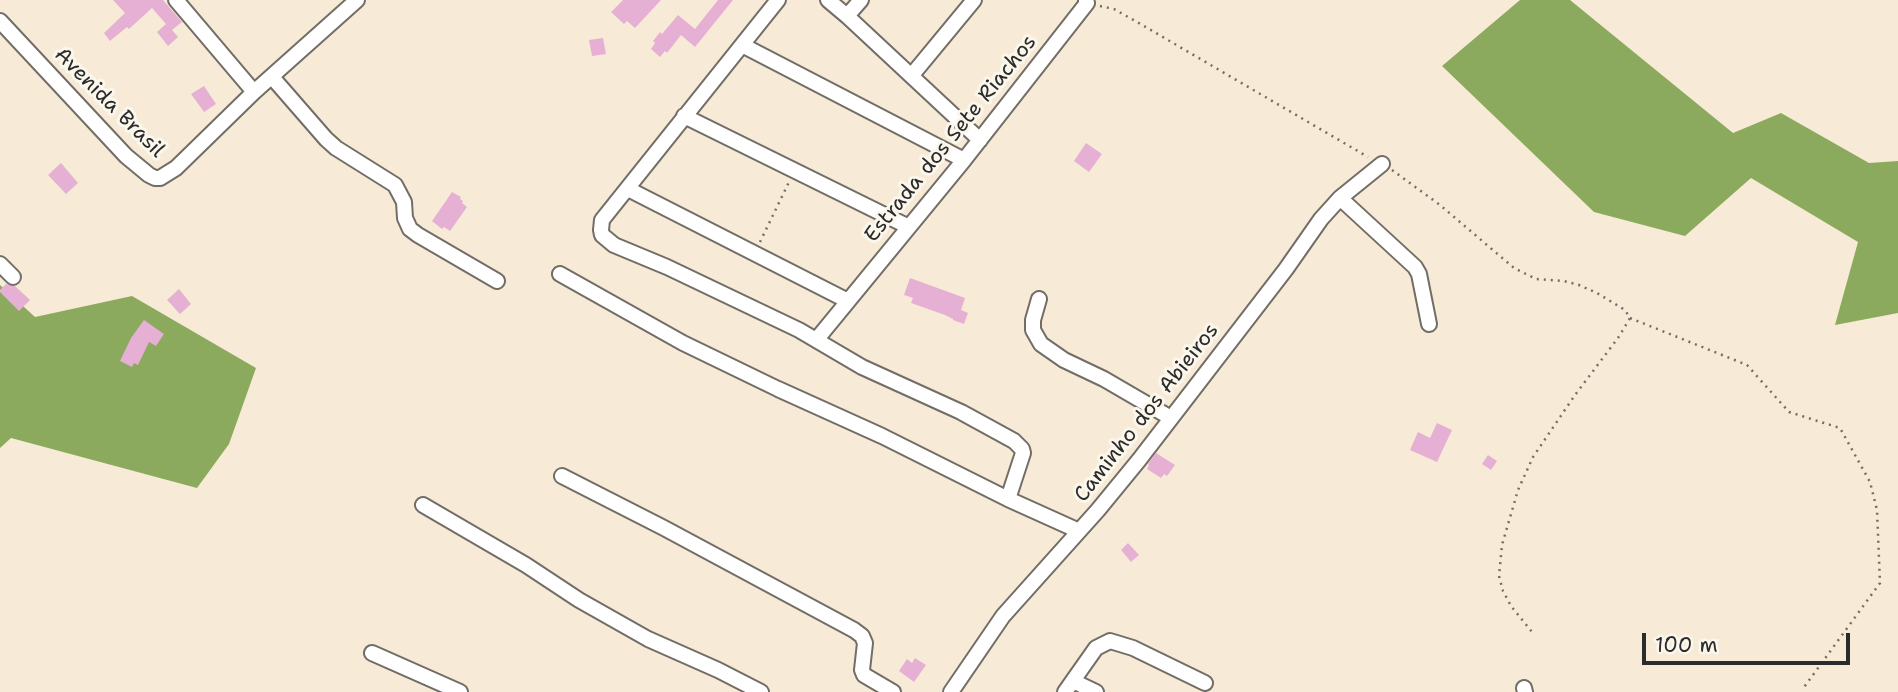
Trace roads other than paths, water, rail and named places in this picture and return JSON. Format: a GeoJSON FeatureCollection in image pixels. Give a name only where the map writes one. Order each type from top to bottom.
{"type":"FeatureCollection","features":[{"type":"Feature","properties":{"kind":"street"},"geometry":{"type":"LineString","coordinates":[[176,0],[254,92],[358,0]]}},
{"type":"Feature","properties":{"kind":"street"},"geometry":{"type":"LineString","coordinates":[[778,0],[602,220],[601,230],[614,245],[667,267],[817,340],[840,355],[961,412],[1019,445],[1022,457],[1009,499]]}},
{"type":"Feature","properties":{"kind":"street"},"geometry":{"type":"LineString","coordinates":[[828,0],[980,140]]}},
{"type":"Feature","properties":{"kind":"street"},"geometry":{"type":"LineString","coordinates":[[847,16],[862,0]]}},
{"type":"Feature","properties":{"kind":"street"},"geometry":{"type":"LineString","coordinates":[[912,75],[974,0]]}},
{"type":"Feature","properties":{"kind":"street","name":"Estrada dos Sete Riachos"},"geometry":{"type":"LineString","coordinates":[[817,340],[980,140],[1086,1]]}},
{"type":"Feature","properties":{"kind":"street","name":"Avenida Brasil"},"geometry":{"type":"LineString","coordinates":[[0,21],[126,156],[155,178],[165,176],[176,168],[254,92]]}},
{"type":"Feature","properties":{"kind":"street"},"geometry":{"type":"LineString","coordinates":[[742,45],[964,160]]}},
{"type":"Feature","properties":{"kind":"street"},"geometry":{"type":"LineString","coordinates":[[272,78],[336,148],[395,185],[404,202],[405,218],[410,229],[497,281]]}},
{"type":"Feature","properties":{"kind":"street"},"geometry":{"type":"LineString","coordinates":[[684,116],[909,227]]}},
{"type":"Feature","properties":{"kind":"street","name":"Caminho dos Abieiros"},"geometry":{"type":"LineString","coordinates":[[950,692],[1003,616],[1098,510],[1286,269],[1321,219],[1340,198],[1382,164]]}},
{"type":"Feature","properties":{"kind":"street"},"geometry":{"type":"LineString","coordinates":[[628,189],[848,301]]}},
{"type":"Feature","properties":{"kind":"street"},"geometry":{"type":"LineString","coordinates":[[1340,198],[1415,267],[1419,274],[1429,324]]}},
{"type":"Feature","properties":{"kind":"street"},"geometry":{"type":"LineString","coordinates":[[0,264],[13,277]]}},
{"type":"Feature","properties":{"kind":"street"},"geometry":{"type":"LineString","coordinates":[[559,274],[683,343],[1079,531]]}},
{"type":"Feature","properties":{"kind":"street"},"geometry":{"type":"LineString","coordinates":[[1039,299],[1033,330],[1041,344],[1050,352],[1104,379],[1171,418]]}},
{"type":"Feature","properties":{"kind":"street"},"geometry":{"type":"LineString","coordinates":[[562,477],[664,528],[854,630],[862,636],[865,643],[862,670],[864,675],[893,692]]}},
{"type":"Feature","properties":{"kind":"street"},"geometry":{"type":"LineString","coordinates":[[423,505],[648,639],[761,692]]}},
{"type":"Feature","properties":{"kind":"street"},"geometry":{"type":"LineString","coordinates":[[1096,692],[1069,687],[1096,648],[1110,641],[1133,648],[1205,683]]}},
{"type":"Feature","properties":{"kind":"street"},"geometry":{"type":"LineString","coordinates":[[372,653],[460,692]]}}]}
